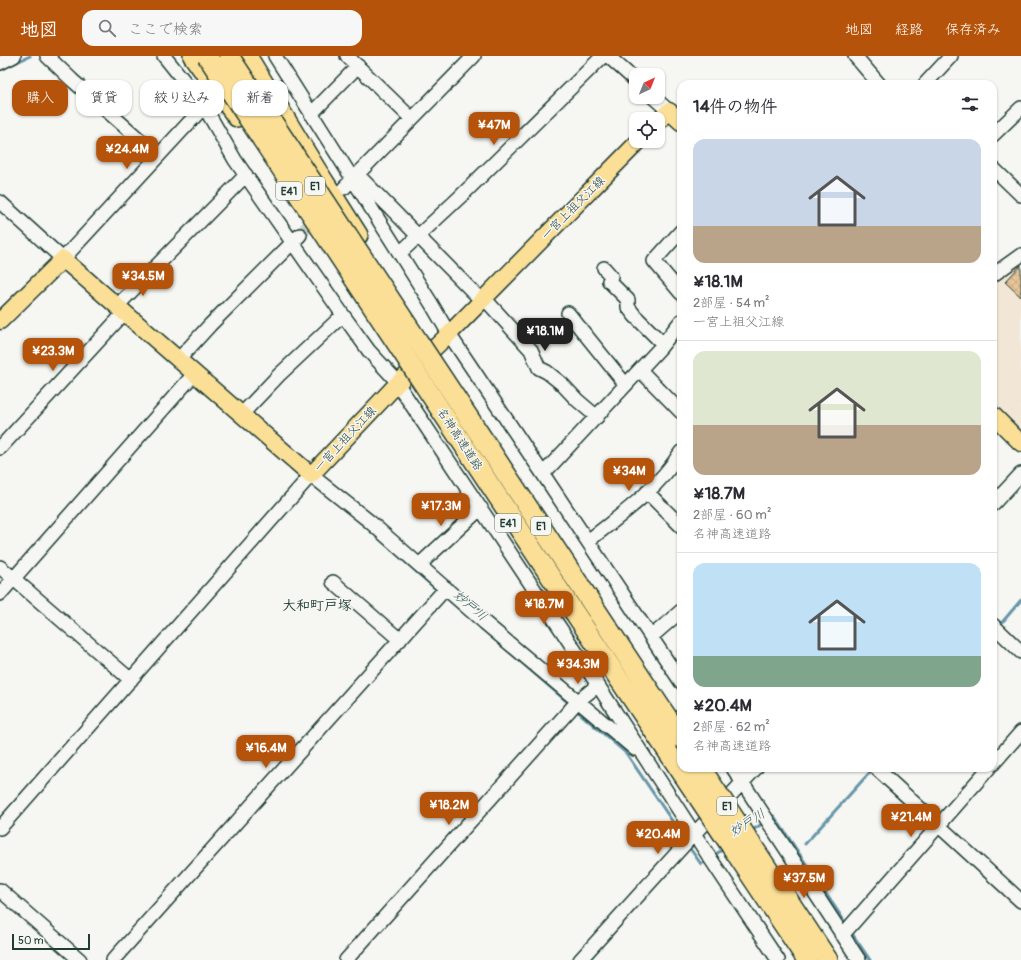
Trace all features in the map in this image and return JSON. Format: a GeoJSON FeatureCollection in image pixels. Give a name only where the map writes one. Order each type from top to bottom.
{"type":"FeatureCollection","features":[{"type":"Feature","properties":{"kind":"highway","name":"E41"},"geometry":{"type":"LineString","coordinates":[[193,56],[275,170],[564,606],[642,714]]}},
{"type":"Feature","properties":{"kind":"highway","name":"名神高速道路"},"geometry":{"type":"LineString","coordinates":[[207,56],[642,714],[677,760]]}},
{"type":"Feature","properties":{"kind":"highway","name":"名神高速道路"},"geometry":{"type":"LineString","coordinates":[[229,56],[677,732]]}},
{"type":"Feature","properties":{"kind":"highway"},"geometry":{"type":"LineString","coordinates":[[247,56],[314,166],[534,506],[658,702]]}},
{"type":"Feature","properties":{"kind":"highway","name":"名神高速道路"},"geometry":{"type":"LineString","coordinates":[[686,772],[828,960]]}},
{"type":"Feature","properties":{"kind":"highway","name":"名神高速道路"},"geometry":{"type":"LineString","coordinates":[[703,772],[807,960]]}},
{"type":"Feature","properties":{"kind":"main road"},"geometry":{"type":"LineString","coordinates":[[665,118],[677,121]]}},
{"type":"Feature","properties":{"kind":"main road","name":"一宮上祖父江線"},"geometry":{"type":"LineString","coordinates":[[63,258],[311,475],[397,384],[449,334],[632,148]]}},
{"type":"Feature","properties":{"kind":"main road"},"geometry":{"type":"LineString","coordinates":[[0,321],[63,258]]}},
{"type":"Feature","properties":{"kind":"main road"},"geometry":{"type":"LineString","coordinates":[[997,420],[1021,443]]}},
{"type":"Feature","properties":{"kind":"street"},"geometry":{"type":"LineString","coordinates":[[0,62],[14,56]]}},
{"type":"Feature","properties":{"kind":"street"},"geometry":{"type":"LineString","coordinates":[[47,56],[72,80],[158,155]]}},
{"type":"Feature","properties":{"kind":"street"},"geometry":{"type":"LineString","coordinates":[[164,56],[186,80]]}},
{"type":"Feature","properties":{"kind":"street"},"geometry":{"type":"LineString","coordinates":[[275,56],[351,180],[431,302],[449,334],[677,676]]}},
{"type":"Feature","properties":{"kind":"street"},"geometry":{"type":"LineString","coordinates":[[347,56],[412,119]]}},
{"type":"Feature","properties":{"kind":"street"},"geometry":{"type":"LineString","coordinates":[[400,253],[603,56]]}},
{"type":"Feature","properties":{"kind":"street"},"geometry":{"type":"LineString","coordinates":[[608,56],[629,75]]}},
{"type":"Feature","properties":{"kind":"street"},"geometry":{"type":"LineString","coordinates":[[855,56],[876,80]]}},
{"type":"Feature","properties":{"kind":"street"},"geometry":{"type":"LineString","coordinates":[[929,80],[951,56]]}},
{"type":"Feature","properties":{"kind":"street"},"geometry":{"type":"LineString","coordinates":[[351,180],[471,57]]}},
{"type":"Feature","properties":{"kind":"street"},"geometry":{"type":"LineString","coordinates":[[311,114],[358,66]]}},
{"type":"Feature","properties":{"kind":"street"},"geometry":{"type":"LineString","coordinates":[[997,131],[1021,108]]}},
{"type":"Feature","properties":{"kind":"street"},"geometry":{"type":"LineString","coordinates":[[0,202],[63,258],[195,116]]}},
{"type":"Feature","properties":{"kind":"street"},"geometry":{"type":"LineString","coordinates":[[213,116],[235,160],[296,238],[343,315],[369,351],[393,377],[598,684],[710,859],[778,960]]}},
{"type":"Feature","properties":{"kind":"street"},"geometry":{"type":"LineString","coordinates":[[997,172],[1021,195]]}},
{"type":"Feature","properties":{"kind":"street"},"geometry":{"type":"LineString","coordinates":[[0,448],[121,309],[246,175]]}},
{"type":"Feature","properties":{"kind":"street"},"geometry":{"type":"LineString","coordinates":[[351,180],[418,236],[483,299],[531,350],[539,368],[547,372],[562,384],[577,400],[597,416]]}},
{"type":"Feature","properties":{"kind":"street"},"geometry":{"type":"LineString","coordinates":[[677,235],[654,261],[677,288]]}},
{"type":"Feature","properties":{"kind":"street"},"geometry":{"type":"LineString","coordinates":[[179,359],[210,325],[296,238]]}},
{"type":"Feature","properties":{"kind":"street"},"geometry":{"type":"LineString","coordinates":[[997,272],[1021,255]]}},
{"type":"Feature","properties":{"kind":"street"},"geometry":{"type":"LineString","coordinates":[[604,268],[611,276],[609,280],[628,300],[628,307],[663,344]]}},
{"type":"Feature","properties":{"kind":"street"},"geometry":{"type":"LineString","coordinates":[[568,313],[626,385]]}},
{"type":"Feature","properties":{"kind":"street"},"geometry":{"type":"LineString","coordinates":[[242,414],[279,375],[343,315]]}},
{"type":"Feature","properties":{"kind":"street"},"geometry":{"type":"LineString","coordinates":[[543,474],[663,344],[677,336]]}},
{"type":"Feature","properties":{"kind":"street"},"geometry":{"type":"LineString","coordinates":[[640,370],[677,408]]}},
{"type":"Feature","properties":{"kind":"street"},"geometry":{"type":"LineString","coordinates":[[0,594],[195,373]]}},
{"type":"Feature","properties":{"kind":"street"},"geometry":{"type":"LineString","coordinates":[[588,541],[628,511],[647,492],[677,469]]}},
{"type":"Feature","properties":{"kind":"street"},"geometry":{"type":"LineString","coordinates":[[997,500],[1021,474]]}},
{"type":"Feature","properties":{"kind":"street"},"geometry":{"type":"LineString","coordinates":[[0,828],[311,475],[369,521],[419,565],[443,592],[574,705],[645,757]]}},
{"type":"Feature","properties":{"kind":"street"},"geometry":{"type":"LineString","coordinates":[[647,492],[677,522]]}},
{"type":"Feature","properties":{"kind":"street"},"geometry":{"type":"LineString","coordinates":[[419,565],[481,508]]}},
{"type":"Feature","properties":{"kind":"street"},"geometry":{"type":"LineString","coordinates":[[0,567],[130,680]]}},
{"type":"Feature","properties":{"kind":"street"},"geometry":{"type":"LineString","coordinates":[[333,582],[400,640]]}},
{"type":"Feature","properties":{"kind":"street"},"geometry":{"type":"LineString","coordinates":[[113,960],[443,592]]}},
{"type":"Feature","properties":{"kind":"street"},"geometry":{"type":"LineString","coordinates":[[651,637],[677,614]]}},
{"type":"Feature","properties":{"kind":"street"},"geometry":{"type":"LineString","coordinates":[[997,629],[1021,652]]}},
{"type":"Feature","properties":{"kind":"street"},"geometry":{"type":"LineString","coordinates":[[346,960],[574,705],[598,684]]}},
{"type":"Feature","properties":{"kind":"street"},"geometry":{"type":"LineString","coordinates":[[997,759],[1021,732]]}},
{"type":"Feature","properties":{"kind":"street"},"geometry":{"type":"LineString","coordinates":[[735,772],[767,821],[846,929],[859,960]]}},
{"type":"Feature","properties":{"kind":"street"},"geometry":{"type":"LineString","coordinates":[[581,960],[694,834],[752,772]]}},
{"type":"Feature","properties":{"kind":"street"},"geometry":{"type":"LineString","coordinates":[[880,772],[1021,901]]}},
{"type":"Feature","properties":{"kind":"street"},"geometry":{"type":"LineString","coordinates":[[846,929],[985,772]]}},
{"type":"Feature","properties":{"kind":"street"},"geometry":{"type":"LineString","coordinates":[[0,890],[80,960]]}},
{"type":"Feature","properties":{"kind":"shaded area"},"geometry":{"type":"Polygon","coordinates":[[[1021,259],[1021,434],[997,410],[997,275],[1021,259]]]}},
{"type":"Feature","properties":{"kind":"building"},"geometry":{"type":"Polygon","coordinates":[[[1021,265],[1021,297],[1005,282],[1021,265]]]}},
{"type":"Feature","properties":{"kind":"waterway"},"geometry":{"type":"LineString","coordinates":[[0,70],[30,56]]}},
{"type":"Feature","properties":{"kind":"waterway","name":"妙戸川"},"geometry":{"type":"LineString","coordinates":[[358,520],[439,592]]}},
{"type":"Feature","properties":{"kind":"waterway","name":"妙戸川"},"geometry":{"type":"LineString","coordinates":[[443,595],[571,705]]}},
{"type":"Feature","properties":{"kind":"waterway"},"geometry":{"type":"LineString","coordinates":[[999,626],[1021,600]]}},
{"type":"Feature","properties":{"kind":"waterway","name":"妙戸川"},"geometry":{"type":"LineString","coordinates":[[575,709],[626,753],[685,840]]}},
{"type":"Feature","properties":{"kind":"waterway"},"geometry":{"type":"LineString","coordinates":[[805,844],[870,772]]}},
{"type":"Feature","properties":{"kind":"waterway","name":"妙戸川"},"geometry":{"type":"LineString","coordinates":[[770,819],[774,816],[847,925]]}},
{"type":"Feature","properties":{"kind":"waterway","name":"妙戸川"},"geometry":{"type":"LineString","coordinates":[[751,831],[765,822]]}},
{"type":"Feature","properties":{"kind":"waterway","name":"妙戸川"},"geometry":{"type":"LineString","coordinates":[[713,856],[725,848]]}},
{"type":"Feature","properties":{"kind":"waterway","name":"妙戸川"},"geometry":{"type":"LineString","coordinates":[[691,850],[701,864],[707,861]]}},
{"type":"Feature","properties":{"kind":"waterway","name":"妙戸川"},"geometry":{"type":"LineString","coordinates":[[851,932],[870,960]]}},
{"type":"Feature","properties":{"kind":"tunnel"},"geometry":{"type":"LineString","coordinates":[[300,235],[319,214]]}},
{"type":"Feature","properties":{"kind":"district","name":"大和町戸塚"},"geometry":{"type":"Point","coordinates":[317,605]}}]}
